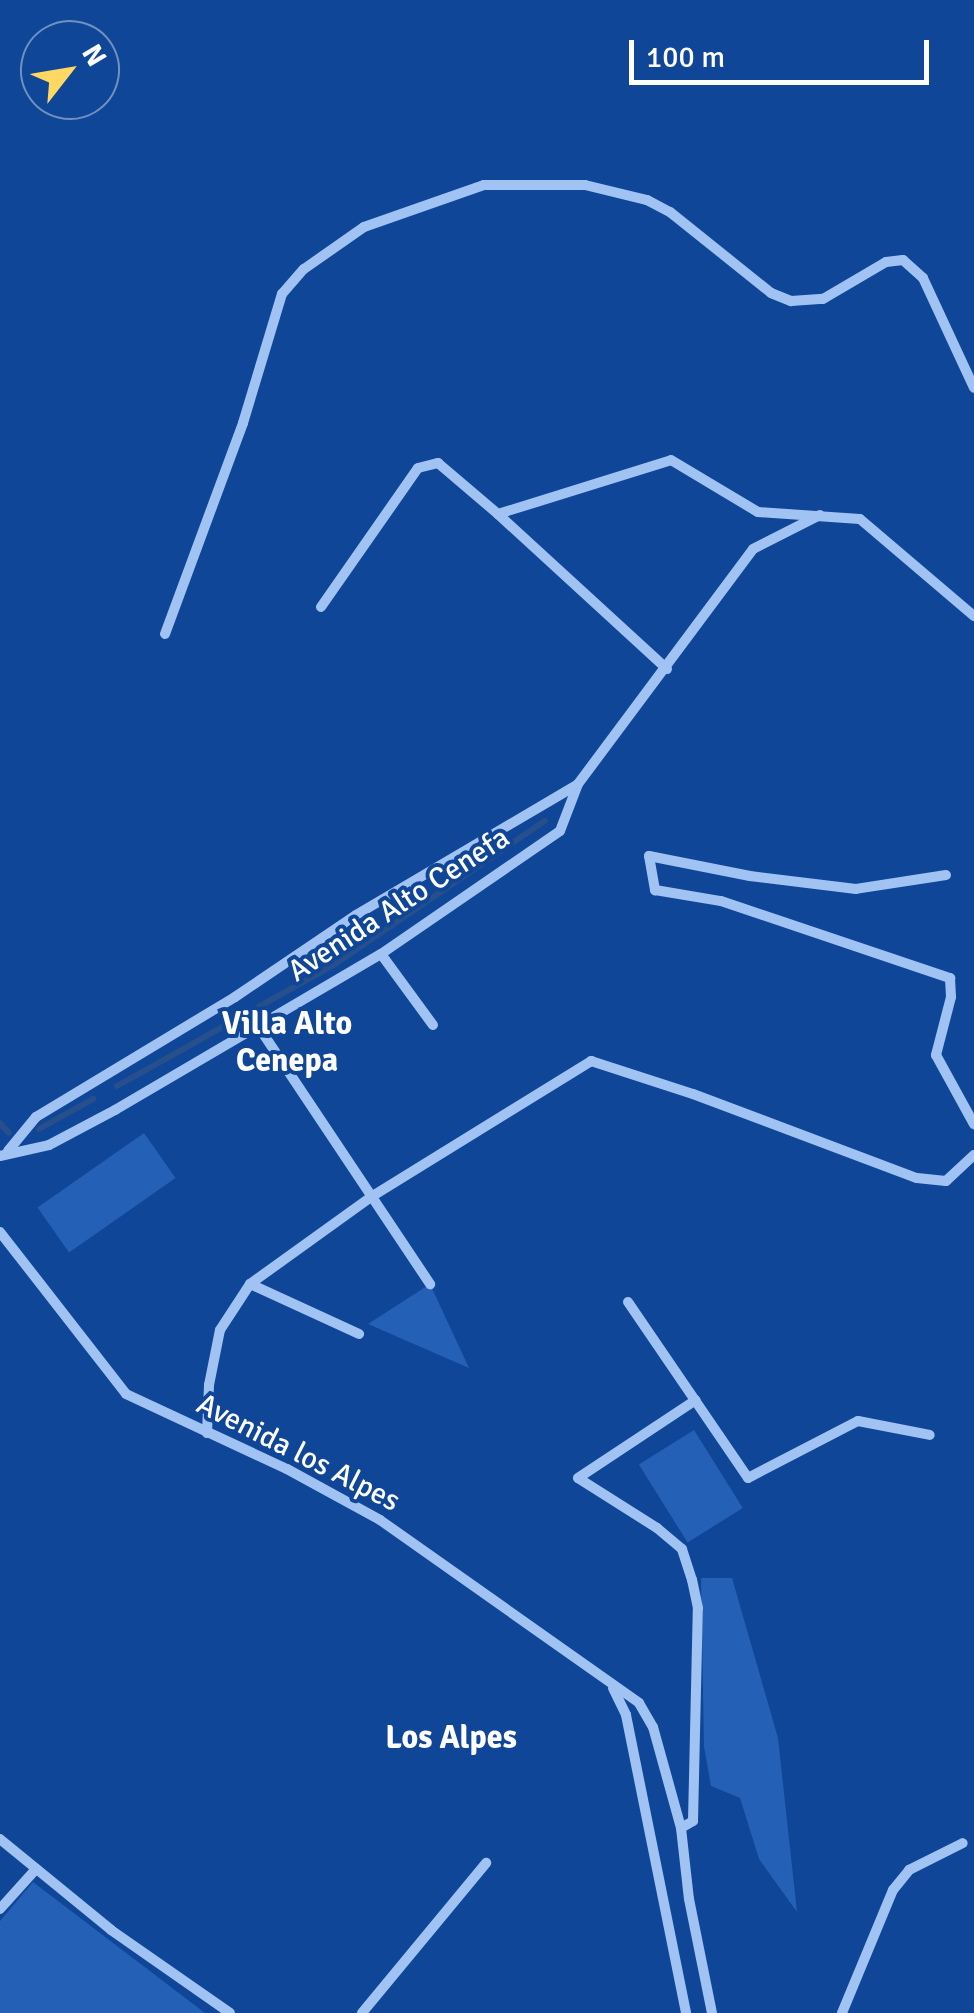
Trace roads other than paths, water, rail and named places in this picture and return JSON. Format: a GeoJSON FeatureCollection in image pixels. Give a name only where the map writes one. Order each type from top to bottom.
{"type":"FeatureCollection","features":[{"type":"Feature","properties":{"kind":"street"},"geometry":{"type":"LineString","coordinates":[[165,634],[243,423],[282,294],[304,269],[364,227],[484,185],[584,185],[647,200],[670,212],[772,294],[792,301],[823,299],[886,262],[903,260],[923,278],[974,388]]}},
{"type":"Feature","properties":{"kind":"street"},"geometry":{"type":"LineString","coordinates":[[498,514],[671,460],[758,512],[860,518],[974,616]]}},
{"type":"Feature","properties":{"kind":"street"},"geometry":{"type":"LineString","coordinates":[[321,607],[418,468],[438,464],[667,669]]}},
{"type":"Feature","properties":{"kind":"street","name":"Avenida Alto Cenefa"},"geometry":{"type":"LineString","coordinates":[[7,1149],[49,1145],[380,954],[560,830],[578,784],[753,549],[820,515]]}},
{"type":"Feature","properties":{"kind":"street","name":"Avenida Alto Cenefa"},"geometry":{"type":"LineString","coordinates":[[7,1149],[28,1123],[236,996],[356,915],[578,784]]}},
{"type":"Feature","properties":{"kind":"street"},"geometry":{"type":"LineString","coordinates":[[946,874],[856,889],[750,876],[649,856],[654,890],[721,901],[950,978],[951,997],[936,1055],[974,1124]]}},
{"type":"Feature","properties":{"kind":"street"},"geometry":{"type":"LineString","coordinates":[[380,954],[433,1025]]}},
{"type":"Feature","properties":{"kind":"street"},"geometry":{"type":"LineString","coordinates":[[256,1023],[430,1284]]}},
{"type":"Feature","properties":{"kind":"street"},"geometry":{"type":"LineString","coordinates":[[207,1433],[208,1385],[220,1330],[250,1284],[371,1197],[591,1061],[693,1094],[916,1178],[946,1182],[974,1155]]}},
{"type":"Feature","properties":{"kind":"street","name":"Avenida los Alpes"},"geometry":{"type":"LineString","coordinates":[[0,1232],[126,1394],[286,1469],[380,1520],[638,1703],[653,1727],[682,1828],[689,1899],[712,2013]]}},
{"type":"Feature","properties":{"kind":"street"},"geometry":{"type":"LineString","coordinates":[[250,1284],[360,1334]]}},
{"type":"Feature","properties":{"kind":"street"},"geometry":{"type":"LineString","coordinates":[[628,1302],[748,1478],[858,1421],[930,1435]]}},
{"type":"Feature","properties":{"kind":"street"},"geometry":{"type":"LineString","coordinates":[[682,1828],[692,1821],[698,1608],[692,1580],[682,1549],[578,1478],[696,1400]]}},
{"type":"Feature","properties":{"kind":"street"},"geometry":{"type":"LineString","coordinates":[[610,1682],[626,1715],[686,2013]]}},
{"type":"Feature","properties":{"kind":"street"},"geometry":{"type":"LineString","coordinates":[[0,1839],[111,1930],[230,2013]]}},
{"type":"Feature","properties":{"kind":"street"},"geometry":{"type":"LineString","coordinates":[[842,2013],[893,1890],[909,1870],[963,1843]]}},
{"type":"Feature","properties":{"kind":"street"},"geometry":{"type":"LineString","coordinates":[[362,2013],[486,1863]]}},
{"type":"Feature","properties":{"kind":"street"},"geometry":{"type":"LineString","coordinates":[[0,1909],[36,1869]]}},
{"type":"Feature","properties":{"kind":"waterway"},"geometry":{"type":"LineString","coordinates":[[117,1086],[335,964],[545,821]]}},
{"type":"Feature","properties":{"kind":"waterway"},"geometry":{"type":"LineString","coordinates":[[39,1129],[93,1099]]}},
{"type":"Feature","properties":{"kind":"waterway"},"geometry":{"type":"LineString","coordinates":[[0,1123],[9,1133]]}},
{"type":"Feature","properties":{"kind":"district","name":"Villa Alto Cenepa"},"geometry":{"type":"Point","coordinates":[287,1044]}},
{"type":"Feature","properties":{"kind":"district","name":"Los Alpes"},"geometry":{"type":"Point","coordinates":[451,1738]}}]}
